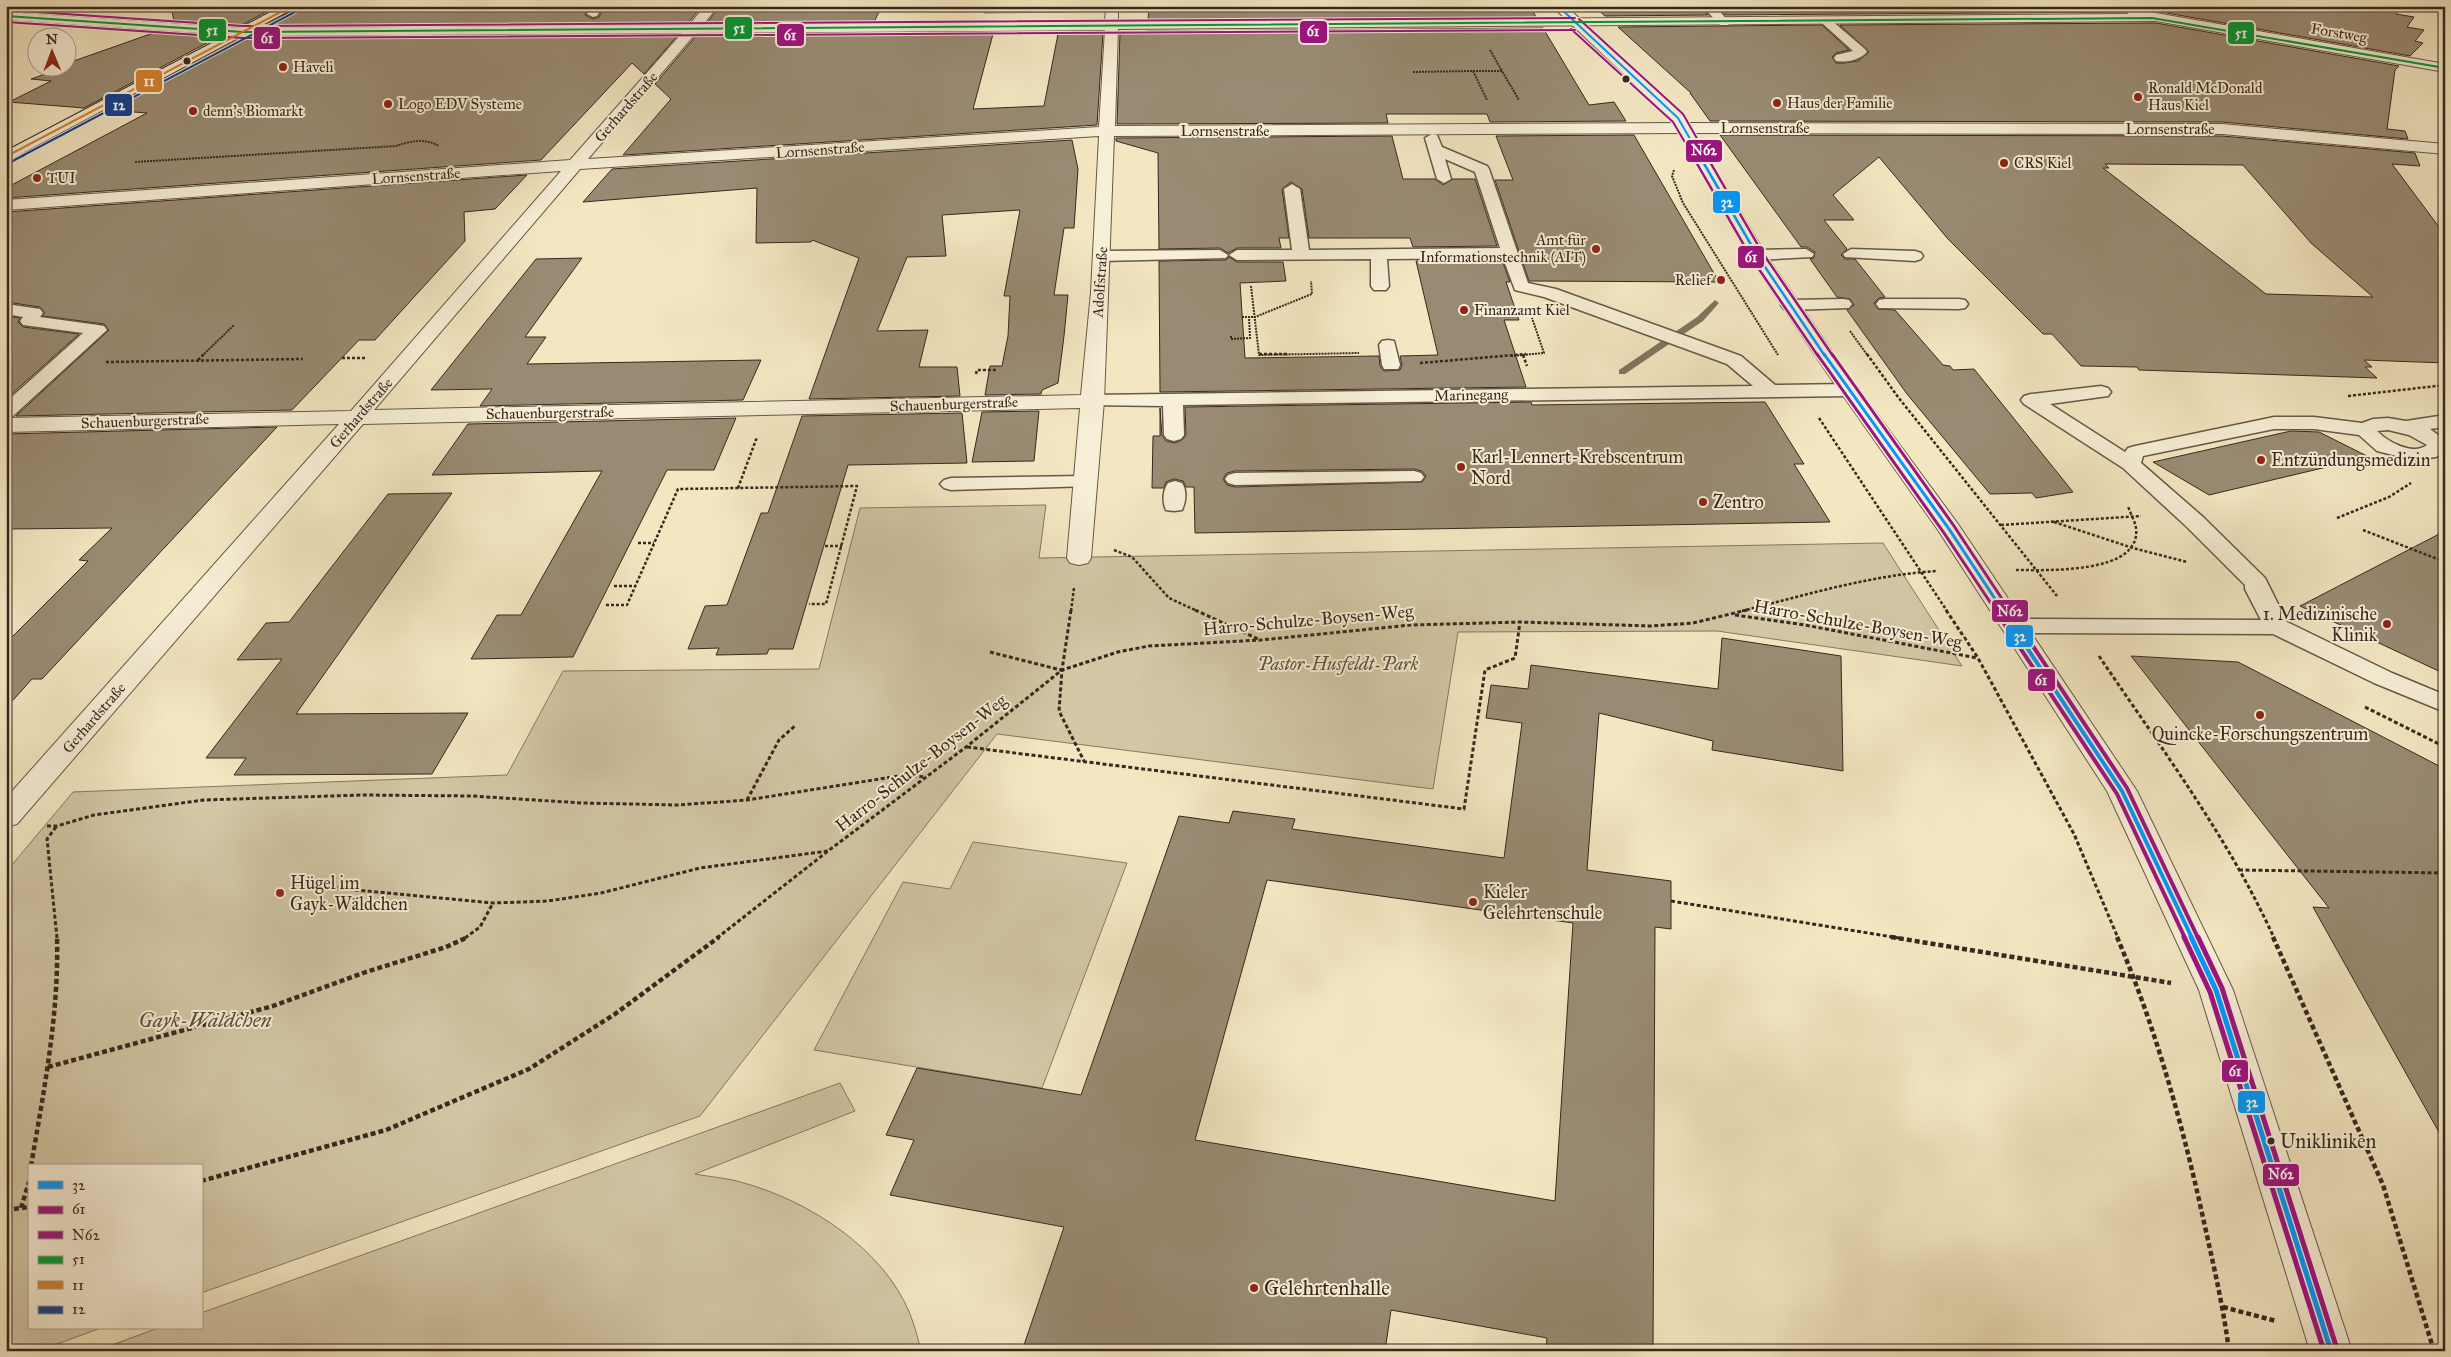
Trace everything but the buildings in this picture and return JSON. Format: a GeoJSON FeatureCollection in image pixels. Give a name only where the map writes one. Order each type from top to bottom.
{"type":"FeatureCollection","features":[{"type":"Feature","properties":{"kind":"street"},"geometry":{"type":"LineString","coordinates":[[6,157],[292,6]]}},
{"type":"Feature","properties":{"kind":"street","name":"Gerhardstraße"},"geometry":{"type":"LineString","coordinates":[[6,817],[359,415],[712,6]]}},
{"type":"Feature","properties":{"kind":"street","name":"Adolfstraße"},"geometry":{"type":"LineString","coordinates":[[1080,553],[1084,482],[1093,400],[1102,256],[1109,131],[1112,6]]}},
{"type":"Feature","properties":{"kind":"street"},"geometry":{"type":"LineString","coordinates":[[1558,6],[1575,24],[1675,113],[1686,128],[1757,255],[1849,390],[1977,570],[2122,792],[2216,990],[2331,1351]]}},
{"type":"Feature","properties":{"kind":"street","name":"Forstweg"},"geometry":{"type":"LineString","coordinates":[[2110,6],[2152,18],[2445,68]]}},
{"type":"Feature","properties":{"kind":"street"},"geometry":{"type":"LineString","coordinates":[[6,16],[243,32],[579,27],[693,29],[1575,24],[2152,18]]}},
{"type":"Feature","properties":{"kind":"street","name":"Lornsenstraße"},"geometry":{"type":"LineString","coordinates":[[6,205],[574,165],[1109,131],[1686,128],[2222,130],[2445,149]]}},
{"type":"Feature","properties":{"kind":"street","name":"Schauenburgerstraße"},"geometry":{"type":"LineString","coordinates":[[6,424],[359,415],[768,409],[1093,400]]}},
{"type":"Feature","properties":{"kind":"lane"},"geometry":{"type":"LineString","coordinates":[[1708,6],[1724,23]]}},
{"type":"Feature","properties":{"kind":"lane"},"geometry":{"type":"LineString","coordinates":[[1827,22],[1861,52],[1854,56],[1840,58]]}},
{"type":"Feature","properties":{"kind":"lane"},"geometry":{"type":"LineString","coordinates":[[1429,130],[1444,179]]}},
{"type":"Feature","properties":{"kind":"lane"},"geometry":{"type":"LineString","coordinates":[[1435,149],[1482,169],[1521,286],[1550,293],[1734,360],[1769,390]]}},
{"type":"Feature","properties":{"kind":"lane"},"geometry":{"type":"LineString","coordinates":[[1292,189],[1301,254]]}},
{"type":"Feature","properties":{"kind":"lane"},"geometry":{"type":"LineString","coordinates":[[1102,256],[1301,254],[1353,246],[1378,254],[1462,245],[1510,253]]}},
{"type":"Feature","properties":{"kind":"lane"},"geometry":{"type":"LineString","coordinates":[[1378,254],[1381,268],[1380,286]]}},
{"type":"Feature","properties":{"kind":"lane"},"geometry":{"type":"LineString","coordinates":[[1757,255],[1806,254]]}},
{"type":"Feature","properties":{"kind":"lane"},"geometry":{"type":"LineString","coordinates":[[1851,254],[1915,256]]}},
{"type":"Feature","properties":{"kind":"lane"},"geometry":{"type":"LineString","coordinates":[[1790,305],[1843,304]]}},
{"type":"Feature","properties":{"kind":"lane"},"geometry":{"type":"LineString","coordinates":[[1885,304],[1959,304]]}},
{"type":"Feature","properties":{"kind":"lane"},"geometry":{"type":"LineString","coordinates":[[6,309],[34,314],[29,321],[98,330],[6,412]]}},
{"type":"Feature","properties":{"kind":"lane","name":"Marinegang"},"geometry":{"type":"LineString","coordinates":[[1093,400],[1849,390]]}},
{"type":"Feature","properties":{"kind":"lane"},"geometry":{"type":"LineString","coordinates":[[2101,392],[2031,400],[2130,464],[2196,522],[2257,583],[2257,589],[2277,627]]}},
{"type":"Feature","properties":{"kind":"lane"},"geometry":{"type":"LineString","coordinates":[[1173,399],[1174,435]]}},
{"type":"Feature","properties":{"kind":"lane"},"geometry":{"type":"LineString","coordinates":[[2130,464],[2135,452],[2274,423],[2314,423],[2366,430],[2373,425],[2407,427],[2445,420]]}},
{"type":"Feature","properties":{"kind":"lane"},"geometry":{"type":"LineString","coordinates":[[2366,430],[2370,439],[2386,448],[2409,453],[2429,453],[2438,446],[2430,436],[2407,427]]}},
{"type":"Feature","properties":{"kind":"lane"},"geometry":{"type":"LineString","coordinates":[[1235,479],[1414,476]]}},
{"type":"Feature","properties":{"kind":"lane"},"geometry":{"type":"LineString","coordinates":[[951,484],[1084,482]]}},
{"type":"Feature","properties":{"kind":"lane"},"geometry":{"type":"LineString","coordinates":[[2015,626],[2277,627],[2383,678],[2445,704]]}},
{"type":"Feature","properties":{"kind":"path"},"geometry":{"type":"LineString","coordinates":[[1413,72],[1502,71],[1519,100]]}},
{"type":"Feature","properties":{"kind":"path"},"geometry":{"type":"LineString","coordinates":[[1472,72],[1486,100]]}},
{"type":"Feature","properties":{"kind":"path"},"geometry":{"type":"LineString","coordinates":[[1686,128],[1671,133],[1668,145],[1675,168],[1672,176],[1683,203],[1800,390],[1978,658],[2074,834],[2134,977],[2183,1130],[2223,1307],[2230,1351]]}},
{"type":"Feature","properties":{"kind":"path"},"geometry":{"type":"LineString","coordinates":[[1242,317],[1255,317],[1312,294],[1310,274]]}},
{"type":"Feature","properties":{"kind":"path"},"geometry":{"type":"LineString","coordinates":[[1251,286],[1259,355],[1544,353],[1521,286]]}},
{"type":"Feature","properties":{"kind":"path"},"geometry":{"type":"LineString","coordinates":[[1231,336],[1231,339],[1250,338],[1249,317]]}},
{"type":"Feature","properties":{"kind":"path"},"geometry":{"type":"LineString","coordinates":[[198,360],[234,325]]}},
{"type":"Feature","properties":{"kind":"path"},"geometry":{"type":"LineString","coordinates":[[61,363],[303,359]]}},
{"type":"Feature","properties":{"kind":"path"},"geometry":{"type":"LineString","coordinates":[[738,488],[768,409]]}},
{"type":"Feature","properties":{"kind":"path"},"geometry":{"type":"LineString","coordinates":[[2337,518],[2389,497],[2435,468],[2429,453]]}},
{"type":"Feature","properties":{"kind":"path"},"geometry":{"type":"LineString","coordinates":[[606,605],[627,605],[678,489],[857,486],[826,604],[809,604]]}},
{"type":"Feature","properties":{"kind":"path"},"geometry":{"type":"LineString","coordinates":[[2012,570],[2037,570],[2085,568],[2122,558],[2133,548],[2136,537],[2134,516],[2002,525],[2037,570],[2079,627],[2193,795],[2238,870],[2269,927],[2383,1185],[2434,1351]]}},
{"type":"Feature","properties":{"kind":"path"},"geometry":{"type":"LineString","coordinates":[[2054,522],[2133,548],[2191,563]]}},
{"type":"Feature","properties":{"kind":"path"},"geometry":{"type":"LineString","coordinates":[[2363,530],[2445,562]]}},
{"type":"Feature","properties":{"kind":"path"},"geometry":{"type":"LineString","coordinates":[[638,543],[654,543]]}},
{"type":"Feature","properties":{"kind":"path"},"geometry":{"type":"LineString","coordinates":[[825,546],[842,546]]}},
{"type":"Feature","properties":{"kind":"path"},"geometry":{"type":"LineString","coordinates":[[1084,760],[1059,711],[1062,670],[1080,553],[1126,553],[1140,563],[1160,592],[1169,598],[1261,640]]}},
{"type":"Feature","properties":{"kind":"path","name":"Harro-Schulze-Boysen-Weg"},"geometry":{"type":"LineString","coordinates":[[202,1181],[386,1130],[529,1069],[615,1014],[722,936],[828,851],[966,747],[1062,670],[1118,652],[1149,646],[1261,640],[1411,625],[1520,622],[1602,626],[1659,626],[1693,623],[1733,615],[1878,578],[1922,571],[1977,570]]}},
{"type":"Feature","properties":{"kind":"path"},"geometry":{"type":"LineString","coordinates":[[614,586],[635,586]]}},
{"type":"Feature","properties":{"kind":"path","name":"Harro-Schulze-Boysen-Weg"},"geometry":{"type":"LineString","coordinates":[[1733,615],[1749,619],[1800,624],[1945,654],[1978,658]]}},
{"type":"Feature","properties":{"kind":"path"},"geometry":{"type":"LineString","coordinates":[[966,747],[1084,760],[1464,809],[1485,670],[1515,658],[1520,622]]}},
{"type":"Feature","properties":{"kind":"path"},"geometry":{"type":"LineString","coordinates":[[990,652],[1062,670]]}},
{"type":"Feature","properties":{"kind":"path"},"geometry":{"type":"LineString","coordinates":[[747,800],[779,740],[796,725]]}},
{"type":"Feature","properties":{"kind":"path"},"geometry":{"type":"LineString","coordinates":[[41,826],[57,826],[94,815],[204,800],[363,795],[472,796],[582,803],[678,805],[747,800],[906,776],[926,777]]}},
{"type":"Feature","properties":{"kind":"path"},"geometry":{"type":"LineString","coordinates":[[31,1164],[48,1067],[58,974],[56,918],[47,839],[57,826]]}},
{"type":"Feature","properties":{"kind":"path"},"geometry":{"type":"LineString","coordinates":[[303,885],[494,903],[548,901],[601,893],[700,868],[828,851]]}},
{"type":"Feature","properties":{"kind":"path"},"geometry":{"type":"LineString","coordinates":[[2238,870],[2445,872]]}},
{"type":"Feature","properties":{"kind":"path"},"geometry":{"type":"LineString","coordinates":[[1671,901],[2216,990]]}},
{"type":"Feature","properties":{"kind":"path"},"geometry":{"type":"LineString","coordinates":[[48,1067],[273,1006],[366,972],[446,947],[470,936],[480,927],[494,903]]}},
{"type":"Feature","properties":{"kind":"path"},"geometry":{"type":"LineString","coordinates":[[21,1208],[28,1185]]}},
{"type":"Feature","properties":{"kind":"path"},"geometry":{"type":"LineString","coordinates":[[6,1210],[28,1207]]}},
{"type":"Feature","properties":{"kind":"path"},"geometry":{"type":"LineString","coordinates":[[2223,1307],[2285,1324]]}},
{"type":"Feature","properties":{"kind":"green space"},"geometry":{"type":"Polygon","coordinates":[[[986,6],[1065,6],[1068,12],[984,13],[986,6]]]}},
{"type":"Feature","properties":{"kind":"green space"},"geometry":{"type":"Polygon","coordinates":[[[1046,505],[1039,558],[1883,543],[1962,666],[1717,631],[1458,632],[1433,789],[997,734],[700,1116],[202,1293],[202,1164],[28,1164],[28,1330],[96,1330],[38,1351],[6,1351],[6,872],[73,792],[507,775],[563,671],[819,669],[860,508],[1046,505]]]}},
{"type":"Feature","properties":{"kind":"green space"},"geometry":{"type":"Polygon","coordinates":[[[973,842],[1127,863],[1042,1088],[814,1050],[903,882],[950,889],[973,842]]]}},
{"type":"Feature","properties":{"kind":"green space"},"geometry":{"type":"Polygon","coordinates":[[[840,1083],[855,1111],[695,1174],[738,1181],[769,1191],[818,1215],[842,1231],[882,1269],[898,1290],[912,1319],[921,1351],[96,1351],[153,1330],[202,1330],[202,1313],[840,1083]]]}},
{"type":"Feature","properties":{"kind":"waterway"},"geometry":{"type":"LineString","coordinates":[[1622,372],[1700,319],[1715,303]]}},
{"type":"Feature","properties":{"kind":"transit line","name":"11"},"geometry":{"type":"LineString","coordinates":[[6,157],[292,6]]}},
{"type":"Feature","properties":{"kind":"transit line","name":"32"},"geometry":{"type":"LineString","coordinates":[[1558,6],[1678,118],[1757,255],[1837,373],[1949,529],[2122,791],[2216,990],[2331,1351]]}},
{"type":"Feature","properties":{"kind":"transit line","name":"N62"},"geometry":{"type":"LineString","coordinates":[[6,10],[243,26],[1575,18]]}},
{"type":"Feature","properties":{"kind":"transit line","name":"12"},"geometry":{"type":"LineString","coordinates":[[9,163],[295,12]]}},
{"type":"Feature","properties":{"kind":"transit line","name":"51"},"geometry":{"type":"LineString","coordinates":[[6,16],[243,32],[2152,18],[2445,68]]}},
{"type":"Feature","properties":{"kind":"transit line","name":"N62"},"geometry":{"type":"LineString","coordinates":[[1579,19],[1683,114],[1762,252],[1842,369],[1954,526],[2127,788],[2222,988],[2337,1349]]}},
{"type":"Feature","properties":{"kind":"transit line","name":"61"},"geometry":{"type":"LineString","coordinates":[[6,22],[243,38],[1575,30]]}},
{"type":"Feature","properties":{"kind":"transit line","name":"61"},"geometry":{"type":"LineString","coordinates":[[1571,29],[1673,122],[1752,259],[1832,377],[1944,533],[2117,794],[2210,992],[2324,1351]]}},
{"type":"Feature","properties":{"kind":"place","name":"Haveli"},"geometry":{"type":"Point","coordinates":[283,67]}},
{"type":"Feature","properties":{"kind":"place","name":"Ronald McDonald Haus Kiel"},"geometry":{"type":"Point","coordinates":[2138,97]}},
{"type":"Feature","properties":{"kind":"place","name":"Haus der Familie"},"geometry":{"type":"Point","coordinates":[1777,103]}},
{"type":"Feature","properties":{"kind":"place","name":"Logo EDV Systeme"},"geometry":{"type":"Point","coordinates":[388,104]}},
{"type":"Feature","properties":{"kind":"place","name":"denn's Biomarkt"},"geometry":{"type":"Point","coordinates":[193,111]}},
{"type":"Feature","properties":{"kind":"place","name":"CRS Kiel"},"geometry":{"type":"Point","coordinates":[2004,163]}},
{"type":"Feature","properties":{"kind":"place","name":"TUI"},"geometry":{"type":"Point","coordinates":[37,178]}},
{"type":"Feature","properties":{"kind":"place","name":"Amt für Informationstechnik (AIT)"},"geometry":{"type":"Point","coordinates":[1596,249]}},
{"type":"Feature","properties":{"kind":"place","name":"Relief"},"geometry":{"type":"Point","coordinates":[1721,280]}},
{"type":"Feature","properties":{"kind":"place","name":"Finanzamt Kiel"},"geometry":{"type":"Point","coordinates":[1464,310]}},
{"type":"Feature","properties":{"kind":"place","name":"Entzündungsmedizin"},"geometry":{"type":"Point","coordinates":[2261,460]}},
{"type":"Feature","properties":{"kind":"place","name":"Karl-Lennert-Krebscentrum Nord"},"geometry":{"type":"Point","coordinates":[1461,467]}},
{"type":"Feature","properties":{"kind":"place","name":"Zentro"},"geometry":{"type":"Point","coordinates":[1703,502]}},
{"type":"Feature","properties":{"kind":"place","name":"1. Medizinische Klinik"},"geometry":{"type":"Point","coordinates":[2387,624]}},
{"type":"Feature","properties":{"kind":"place","name":"Quincke-Forschungszentrum"},"geometry":{"type":"Point","coordinates":[2260,715]}},
{"type":"Feature","properties":{"kind":"place","name":"Hügel im Gayk-Wäldchen"},"geometry":{"type":"Point","coordinates":[280,893]}},
{"type":"Feature","properties":{"kind":"place","name":"Kieler Gelehrtenschule"},"geometry":{"type":"Point","coordinates":[1473,902]}},
{"type":"Feature","properties":{"kind":"place","name":"Unikliniken"},"geometry":{"type":"Point","coordinates":[2271,1141]}},
{"type":"Feature","properties":{"kind":"place","name":"Gelehrtenhalle"},"geometry":{"type":"Point","coordinates":[1254,1288]}},
{"type":"Feature","properties":{"kind":"park label","name":"Pastor-Husfeldt-Park"},"geometry":{"type":"Point","coordinates":[1338,664]}},
{"type":"Feature","properties":{"kind":"park label","name":"Gayk-Wäldchen"},"geometry":{"type":"Point","coordinates":[205,1020]}}]}
